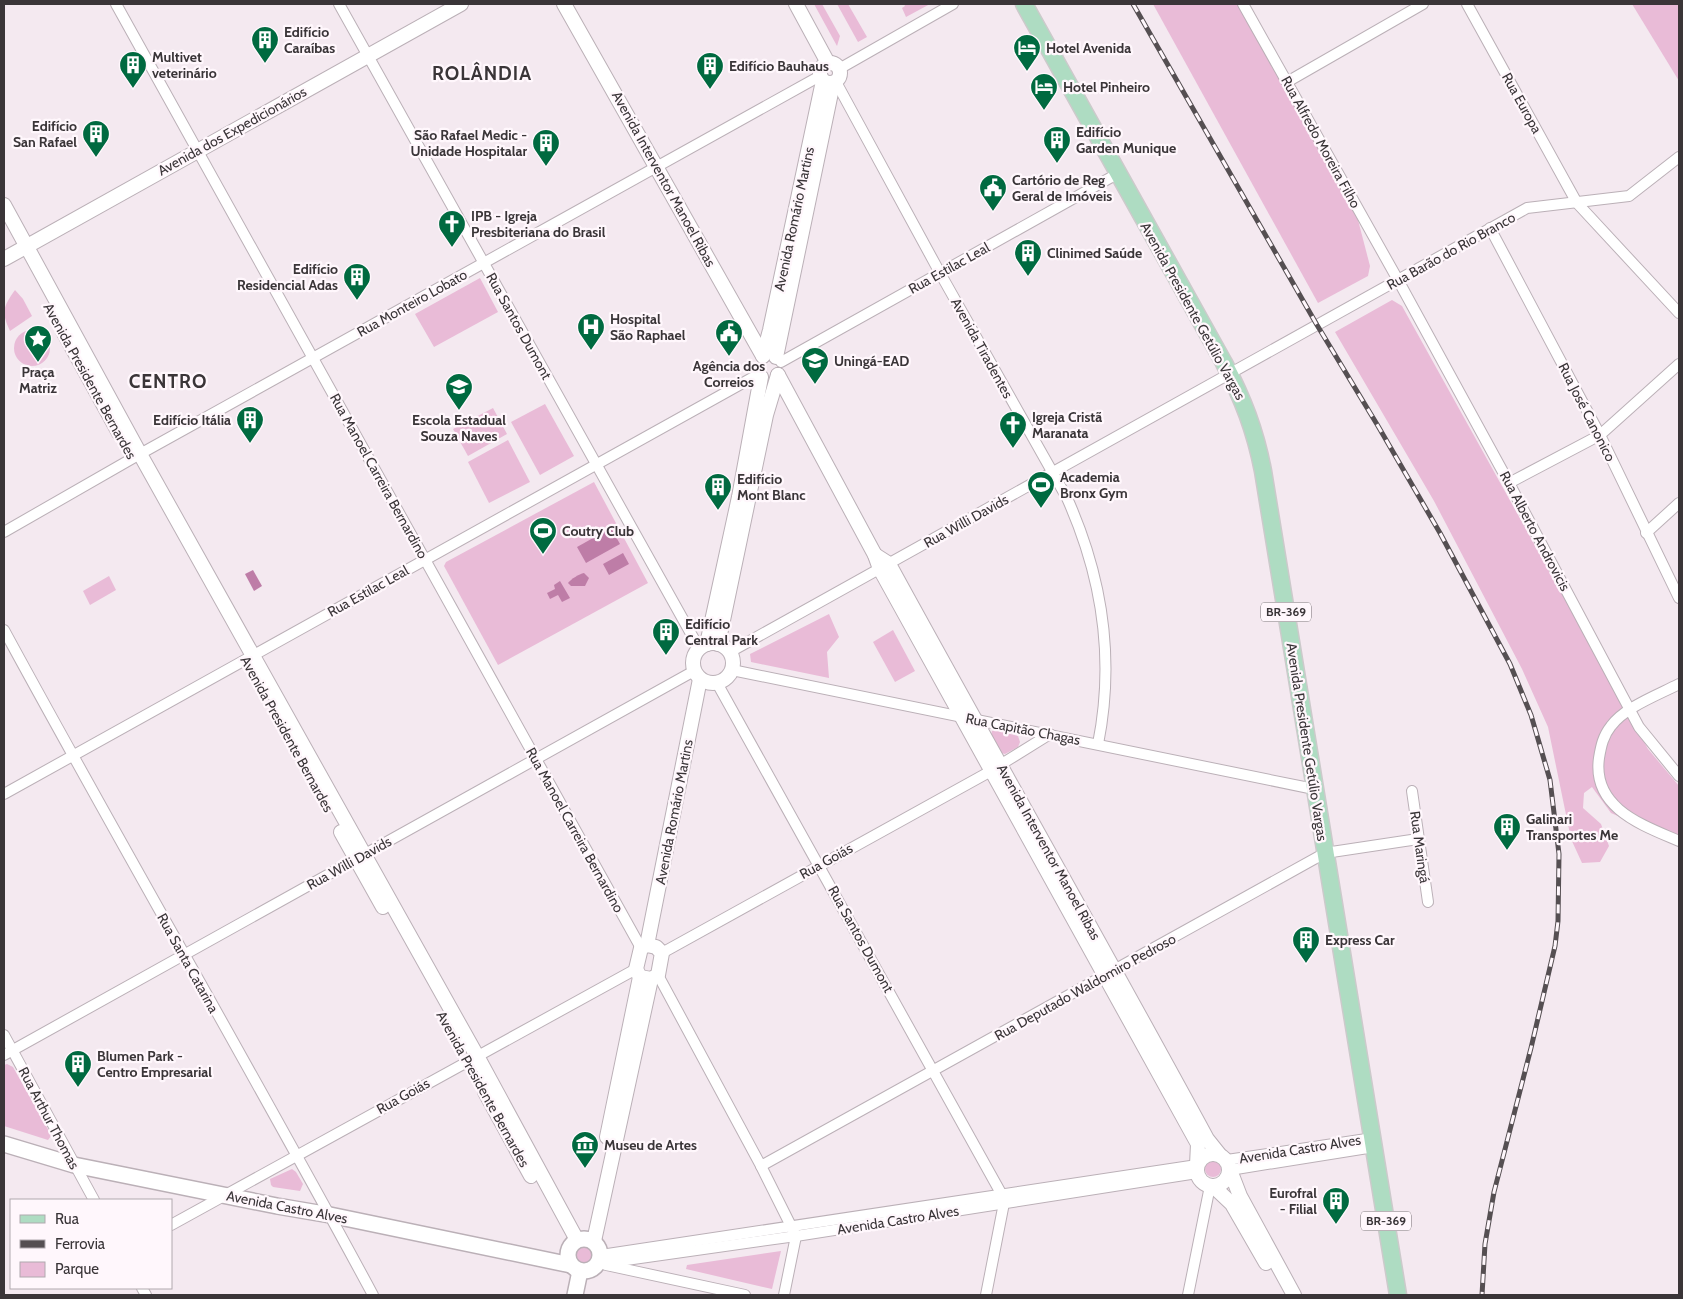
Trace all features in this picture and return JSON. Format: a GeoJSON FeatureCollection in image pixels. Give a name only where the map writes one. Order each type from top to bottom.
{"type":"FeatureCollection","features":[{"type":"Feature","properties":{"kind":"main road","name":"Avenida Presidente Getúlio Vargas"},"geometry":{"type":"LineString","coordinates":[[1024,4],[1230,375],[1245,406],[1258,448],[1398,1295]]}},
{"type":"Feature","properties":{"kind":"main road","name":"Avenida Castro Alves"},"geometry":{"type":"LineString","coordinates":[[4,1135],[71,1159]]}},
{"type":"Feature","properties":{"kind":"main road","name":"Avenida Castro Alves"},"geometry":{"type":"LineString","coordinates":[[4,1144],[278,1201],[583,1254]]}},
{"type":"Feature","properties":{"kind":"main road"},"geometry":{"type":"LineString","coordinates":[[575,1295],[583,1254]]}},
{"type":"Feature","properties":{"kind":"main road"},"geometry":{"type":"LineString","coordinates":[[583,1254],[584,1295]]}},
{"type":"Feature","properties":{"kind":"street","name":"Rua Manoel Carreira Bernardino"},"geometry":{"type":"LineString","coordinates":[[116,4],[536,760],[651,948]]}},
{"type":"Feature","properties":{"kind":"street","name":"Rua Santos Dumont"},"geometry":{"type":"LineString","coordinates":[[339,4],[596,464],[708,645]]}},
{"type":"Feature","properties":{"kind":"street","name":"Avenida dos Expedicionários"},"geometry":{"type":"LineString","coordinates":[[4,259],[24,252],[200,154],[461,4]]}},
{"type":"Feature","properties":{"kind":"street","name":"Avenida Interventor Manoel Ribas"},"geometry":{"type":"LineString","coordinates":[[564,4],[657,166],[774,362],[875,555],[884,566],[974,720],[996,768],[1110,973],[1207,1139],[1225,1161],[1274,1268],[1284,1295]]}},
{"type":"Feature","properties":{"kind":"street","name":"Avenida Tiradentes"},"geometry":{"type":"LineString","coordinates":[[796,4],[830,76],[1053,472],[1078,522],[1090,560],[1100,606],[1107,667],[1106,698],[1098,744]]}},
{"type":"Feature","properties":{"kind":"street","name":"Rua Monteiro Lobato"},"geometry":{"type":"LineString","coordinates":[[4,532],[657,166],[830,76],[953,4]]}},
{"type":"Feature","properties":{"kind":"street","name":"Rua Alfredo Moreira Filho"},"geometry":{"type":"LineString","coordinates":[[1243,4],[1398,280]]}},
{"type":"Feature","properties":{"kind":"street"},"geometry":{"type":"LineString","coordinates":[[1287,82],[1423,4]]}},
{"type":"Feature","properties":{"kind":"street","name":"Rua Europa"},"geometry":{"type":"LineString","coordinates":[[1467,4],[1577,202],[1679,313]]}},
{"type":"Feature","properties":{"kind":"street","name":"Avenida Romário Martins"},"geometry":{"type":"LineString","coordinates":[[708,645],[743,498],[766,414],[774,362],[770,330],[805,194],[830,76]]}},
{"type":"Feature","properties":{"kind":"street","name":"Rua Barão do Rio Branco"},"geometry":{"type":"LineString","coordinates":[[1230,375],[1527,208],[1629,196],[1678,159]]}},
{"type":"Feature","properties":{"kind":"street","name":"Rua Estilac Leal"},"geometry":{"type":"LineString","coordinates":[[774,362],[1117,174]]}},
{"type":"Feature","properties":{"kind":"street"},"geometry":{"type":"LineString","coordinates":[[4,205],[24,252]]}},
{"type":"Feature","properties":{"kind":"street","name":"Avenida Presidente Bernardes"},"geometry":{"type":"LineString","coordinates":[[4,223],[24,252],[473,1058],[518,1143],[583,1254]]}},
{"type":"Feature","properties":{"kind":"street","name":"Rua José Canonico"},"geometry":{"type":"LineString","coordinates":[[1490,228],[1600,435],[1679,598]]}},
{"type":"Feature","properties":{"kind":"street","name":"Avenida dos Expedicionários"},"geometry":{"type":"LineString","coordinates":[[4,269],[24,252]]}},
{"type":"Feature","properties":{"kind":"street","name":"Rua Alberto Androvicis"},"geometry":{"type":"LineString","coordinates":[[1398,280],[1639,727],[1679,776]]}},
{"type":"Feature","properties":{"kind":"street","name":"Avenida Romário Martins"},"geometry":{"type":"LineString","coordinates":[[743,498],[760,376],[757,371],[760,359],[774,362]]}},
{"type":"Feature","properties":{"kind":"street"},"geometry":{"type":"LineString","coordinates":[[760,376],[766,379],[773,379],[774,362]]}},
{"type":"Feature","properties":{"kind":"street"},"geometry":{"type":"LineString","coordinates":[[1509,483],[1600,435],[1679,364]]}},
{"type":"Feature","properties":{"kind":"street","name":"Rua Willi Davids"},"geometry":{"type":"LineString","coordinates":[[730,652],[1230,375]]}},
{"type":"Feature","properties":{"kind":"street","name":"Rua Estilac Leal"},"geometry":{"type":"LineString","coordinates":[[4,794],[424,559],[760,376]]}},
{"type":"Feature","properties":{"kind":"street"},"geometry":{"type":"LineString","coordinates":[[1646,533],[1679,503]]}},
{"type":"Feature","properties":{"kind":"street","name":"Avenida Interventor Manoel Ribas"},"geometry":{"type":"LineString","coordinates":[[884,566],[960,716],[996,768]]}},
{"type":"Feature","properties":{"kind":"street","name":"Rua Santa Catarina"},"geometry":{"type":"LineString","coordinates":[[4,630],[72,756],[297,1155],[373,1295]]}},
{"type":"Feature","properties":{"kind":"street"},"geometry":{"type":"LineString","coordinates":[[708,645],[730,652],[733,664],[732,670],[726,678],[705,679],[693,659],[708,645]]}},
{"type":"Feature","properties":{"kind":"street","name":"Rua Capitão Chagas"},"geometry":{"type":"LineString","coordinates":[[732,670],[1314,788]]}},
{"type":"Feature","properties":{"kind":"street","name":"Rua Santos Dumont"},"geometry":{"type":"LineString","coordinates":[[705,679],[820,865],[1003,1199]]}},
{"type":"Feature","properties":{"kind":"street","name":"Avenida Romário Martins"},"geometry":{"type":"LineString","coordinates":[[651,948],[705,679]]}},
{"type":"Feature","properties":{"kind":"street","name":"Rua Willi Davids"},"geometry":{"type":"LineString","coordinates":[[8,1053],[536,760],[705,679]]}},
{"type":"Feature","properties":{"kind":"street"},"geometry":{"type":"LineString","coordinates":[[1679,684],[1630,709],[1611,725],[1601,742],[1598,766],[1599,781],[1604,793],[1620,810],[1638,824],[1679,841]]}},
{"type":"Feature","properties":{"kind":"street","name":"Rua Goiás"},"geometry":{"type":"LineString","coordinates":[[651,948],[820,865],[996,768],[1050,734]]}},
{"type":"Feature","properties":{"kind":"street","name":"Rua Maringá"},"geometry":{"type":"LineString","coordinates":[[1412,791],[1428,902]]}},
{"type":"Feature","properties":{"kind":"street","name":"Rua Deputado Waldomiro Pedroso"},"geometry":{"type":"LineString","coordinates":[[761,1166],[1326,853],[1418,839]]}},
{"type":"Feature","properties":{"kind":"street"},"geometry":{"type":"LineString","coordinates":[[651,948],[583,1254],[744,1295]]}},
{"type":"Feature","properties":{"kind":"street"},"geometry":{"type":"LineString","coordinates":[[651,948],[646,975],[761,1166],[794,1231],[784,1295]]}},
{"type":"Feature","properties":{"kind":"street","name":"Avenida Interventor Manoel Ribas"},"geometry":{"type":"LineString","coordinates":[[1110,973],[1198,1144],[1197,1169]]}},
{"type":"Feature","properties":{"kind":"street","name":"Rua Goiás"},"geometry":{"type":"LineString","coordinates":[[172,1224],[473,1058],[646,975]]}},
{"type":"Feature","properties":{"kind":"street","name":"Rua Arthur Thomas"},"geometry":{"type":"LineString","coordinates":[[4,1036],[8,1053],[93,1199]]}},
{"type":"Feature","properties":{"kind":"street","name":"Avenida Castro Alves"},"geometry":{"type":"LineString","coordinates":[[1225,1161],[1373,1142]]}},
{"type":"Feature","properties":{"kind":"street"},"geometry":{"type":"LineString","coordinates":[[1212,1153],[1225,1161],[1225,1181],[1219,1185],[1211,1186],[1201,1182],[1197,1169],[1200,1159],[1212,1153]]}},
{"type":"Feature","properties":{"kind":"street","name":"Avenida Castro Alves"},"geometry":{"type":"LineString","coordinates":[[583,1254],[794,1231],[1197,1169]]}},
{"type":"Feature","properties":{"kind":"street","name":"Avenida Interventor Manoel Ribas"},"geometry":{"type":"LineString","coordinates":[[1211,1186],[1232,1204],[1294,1295]]}},
{"type":"Feature","properties":{"kind":"street"},"geometry":{"type":"LineString","coordinates":[[1188,1295],[1211,1186]]}},
{"type":"Feature","properties":{"kind":"street"},"geometry":{"type":"LineString","coordinates":[[986,1295],[1003,1199]]}},
{"type":"Feature","properties":{"kind":"green space"},"geometry":{"type":"Polygon","coordinates":[[[814,4],[822,4],[840,36],[837,46],[814,4]]]}},
{"type":"Feature","properties":{"kind":"green space"},"geometry":{"type":"Polygon","coordinates":[[[837,4],[848,4],[867,37],[858,42],[837,4]]]}},
{"type":"Feature","properties":{"kind":"green space"},"geometry":{"type":"Polygon","coordinates":[[[904,4],[930,4],[906,17],[902,8],[905,6],[904,4]]]}},
{"type":"Feature","properties":{"kind":"green space"},"geometry":{"type":"Polygon","coordinates":[[[1153,4],[1238,4],[1358,220],[1370,266],[1368,276],[1318,303],[1153,4]]]}},
{"type":"Feature","properties":{"kind":"green space"},"geometry":{"type":"Polygon","coordinates":[[[1632,4],[1679,4],[1679,81],[1632,4]]]}},
{"type":"Feature","properties":{"kind":"green space"},"geometry":{"type":"Polygon","coordinates":[[[480,278],[498,312],[434,347],[415,314],[480,278]]]}},
{"type":"Feature","properties":{"kind":"green space"},"geometry":{"type":"Polygon","coordinates":[[[15,290],[23,299],[32,316],[10,331],[4,314],[6,305],[15,290]]]}},
{"type":"Feature","properties":{"kind":"green space"},"geometry":{"type":"Polygon","coordinates":[[[1392,300],[1402,306],[1648,749],[1679,786],[1679,843],[1611,813],[1592,787],[1584,793],[1583,808],[1601,824],[1609,846],[1600,862],[1582,863],[1571,839],[1548,727],[1522,669],[1434,501],[1335,332],[1392,300]]]}},
{"type":"Feature","properties":{"kind":"green space"},"geometry":{"type":"Polygon","coordinates":[[[32,330],[39,331],[45,335],[49,341],[49,355],[45,361],[39,365],[32,366],[25,365],[19,361],[15,355],[14,348],[15,341],[19,335],[25,331],[32,330]]]}},
{"type":"Feature","properties":{"kind":"green space"},"geometry":{"type":"Polygon","coordinates":[[[545,404],[574,456],[540,475],[511,422],[545,404]]]}},
{"type":"Feature","properties":{"kind":"green space"},"geometry":{"type":"Polygon","coordinates":[[[493,408],[507,434],[468,456],[453,429],[493,408]]]}},
{"type":"Feature","properties":{"kind":"green space"},"geometry":{"type":"Polygon","coordinates":[[[508,440],[530,482],[489,503],[468,462],[508,440]]]}},
{"type":"Feature","properties":{"kind":"green space"},"geometry":{"type":"Polygon","coordinates":[[[594,482],[648,583],[498,665],[444,566],[446,562],[594,482]]]}},
{"type":"Feature","properties":{"kind":"green space"},"geometry":{"type":"Polygon","coordinates":[[[109,576],[116,590],[90,605],[83,591],[109,576]]]}},
{"type":"Feature","properties":{"kind":"green space"},"geometry":{"type":"Polygon","coordinates":[[[829,614],[839,637],[827,652],[829,678],[751,662],[750,654],[829,614]]]}},
{"type":"Feature","properties":{"kind":"green space"},"geometry":{"type":"Polygon","coordinates":[[[893,630],[915,671],[895,682],[873,642],[893,630]]]}},
{"type":"Feature","properties":{"kind":"green space"},"geometry":{"type":"Polygon","coordinates":[[[995,730],[1018,736],[1020,742],[1018,747],[1005,754],[1001,753],[991,735],[992,731],[995,730]]]}},
{"type":"Feature","properties":{"kind":"green space"},"geometry":{"type":"Polygon","coordinates":[[[7,1064],[13,1067],[50,1133],[51,1136],[48,1140],[4,1126],[4,1065],[7,1064]]]}},
{"type":"Feature","properties":{"kind":"green space"},"geometry":{"type":"Polygon","coordinates":[[[1213,1161],[1219,1163],[1221,1169],[1219,1175],[1213,1177],[1207,1175],[1205,1169],[1207,1163],[1213,1161]]]}},
{"type":"Feature","properties":{"kind":"green space"},"geometry":{"type":"Polygon","coordinates":[[[292,1169],[303,1184],[300,1191],[273,1187],[271,1185],[270,1179],[292,1169]]]}},
{"type":"Feature","properties":{"kind":"green space"},"geometry":{"type":"Polygon","coordinates":[[[579,1245],[587,1246],[592,1251],[594,1257],[590,1264],[581,1265],[574,1257],[574,1249],[579,1245]]]}},
{"type":"Feature","properties":{"kind":"green space"},"geometry":{"type":"Polygon","coordinates":[[[781,1251],[772,1289],[686,1269],[687,1265],[781,1251]]]}},
{"type":"Feature","properties":{"kind":"shaded area"},"geometry":{"type":"Polygon","coordinates":[[[611,528],[620,544],[586,563],[577,547],[611,528]]]}},
{"type":"Feature","properties":{"kind":"shaded area"},"geometry":{"type":"Polygon","coordinates":[[[623,553],[629,564],[609,575],[603,564],[623,553]]]}},
{"type":"Feature","properties":{"kind":"shaded area"},"geometry":{"type":"Polygon","coordinates":[[[253,570],[262,586],[254,591],[245,574],[253,570]]]}},
{"type":"Feature","properties":{"kind":"shaded area"},"geometry":{"type":"Polygon","coordinates":[[[584,573],[589,578],[585,586],[571,586],[568,583],[575,577],[584,573]]]}},
{"type":"Feature","properties":{"kind":"shaded area"},"geometry":{"type":"Polygon","coordinates":[[[560,581],[570,598],[562,602],[558,595],[550,599],[547,593],[555,589],[554,585],[560,581]]]}},
{"type":"Feature","properties":{"kind":"railway"},"geometry":{"type":"LineString","coordinates":[[1133,4],[1317,325],[1440,533],[1510,664],[1531,715],[1550,780],[1559,854],[1558,921],[1555,946],[1494,1192],[1485,1244],[1482,1295]]}},
{"type":"Feature","properties":{"kind":"place","name":"Edifício Caraíbas"},"geometry":{"type":"Point","coordinates":[265,64]}},
{"type":"Feature","properties":{"kind":"place","name":"Hotel Avenida"},"geometry":{"type":"Point","coordinates":[1027,72]}},
{"type":"Feature","properties":{"kind":"place","name":"Multivet veterinário"},"geometry":{"type":"Point","coordinates":[133,89]}},
{"type":"Feature","properties":{"kind":"place","name":"Edifício Bauhaus"},"geometry":{"type":"Point","coordinates":[710,90]}},
{"type":"Feature","properties":{"kind":"place","name":"Hotel Pinheiro"},"geometry":{"type":"Point","coordinates":[1044,111]}},
{"type":"Feature","properties":{"kind":"place","name":"Edifício San Rafael"},"geometry":{"type":"Point","coordinates":[96,158]}},
{"type":"Feature","properties":{"kind":"place","name":"Edifício Garden Munique"},"geometry":{"type":"Point","coordinates":[1057,164]}},
{"type":"Feature","properties":{"kind":"place","name":"São Rafael Medic - Unidade Hospitalar"},"geometry":{"type":"Point","coordinates":[546,167]}},
{"type":"Feature","properties":{"kind":"place","name":"Cartório de Reg Geral de Imóveis"},"geometry":{"type":"Point","coordinates":[993,212]}},
{"type":"Feature","properties":{"kind":"place","name":"IPB - Igreja Presbiteriana do Brasil"},"geometry":{"type":"Point","coordinates":[452,248]}},
{"type":"Feature","properties":{"kind":"place","name":"Clinimed Saúde"},"geometry":{"type":"Point","coordinates":[1028,277]}},
{"type":"Feature","properties":{"kind":"place","name":"Edifício Residencial Adas"},"geometry":{"type":"Point","coordinates":[357,301]}},
{"type":"Feature","properties":{"kind":"place","name":"Hospital São Raphael"},"geometry":{"type":"Point","coordinates":[591,351]}},
{"type":"Feature","properties":{"kind":"place","name":"Agência dos Correios"},"geometry":{"type":"Point","coordinates":[729,357]}},
{"type":"Feature","properties":{"kind":"place","name":"Praça Matriz"},"geometry":{"type":"Point","coordinates":[38,363]}},
{"type":"Feature","properties":{"kind":"place","name":"Uningá-EAD"},"geometry":{"type":"Point","coordinates":[815,385]}},
{"type":"Feature","properties":{"kind":"place","name":"Escola Estadual Souza Naves"},"geometry":{"type":"Point","coordinates":[459,411]}},
{"type":"Feature","properties":{"kind":"place","name":"Edifício Itália"},"geometry":{"type":"Point","coordinates":[250,444]}},
{"type":"Feature","properties":{"kind":"place","name":"Igreja Cristã Maranata"},"geometry":{"type":"Point","coordinates":[1013,449]}},
{"type":"Feature","properties":{"kind":"place","name":"Academia Bronx Gym"},"geometry":{"type":"Point","coordinates":[1041,509]}},
{"type":"Feature","properties":{"kind":"place","name":"Edifício Mont Blanc"},"geometry":{"type":"Point","coordinates":[718,511]}},
{"type":"Feature","properties":{"kind":"place","name":"Coutry Club"},"geometry":{"type":"Point","coordinates":[543,555]}},
{"type":"Feature","properties":{"kind":"place","name":"Edifício Central Park"},"geometry":{"type":"Point","coordinates":[666,656]}},
{"type":"Feature","properties":{"kind":"place","name":"Galinari Transportes Me"},"geometry":{"type":"Point","coordinates":[1507,851]}},
{"type":"Feature","properties":{"kind":"place","name":"Express Car"},"geometry":{"type":"Point","coordinates":[1306,964]}},
{"type":"Feature","properties":{"kind":"place","name":"Blumen Park - Centro Empresarial"},"geometry":{"type":"Point","coordinates":[78,1088]}},
{"type":"Feature","properties":{"kind":"place","name":"Museu de Artes"},"geometry":{"type":"Point","coordinates":[585,1169]}},
{"type":"Feature","properties":{"kind":"place","name":"Eurofral - Filial"},"geometry":{"type":"Point","coordinates":[1336,1225]}},
{"type":"Feature","properties":{"kind":"district","name":"ROLÂNDIA"},"geometry":{"type":"Point","coordinates":[482,73]}},
{"type":"Feature","properties":{"kind":"district","name":"CENTRO"},"geometry":{"type":"Point","coordinates":[168,381]}}]}
